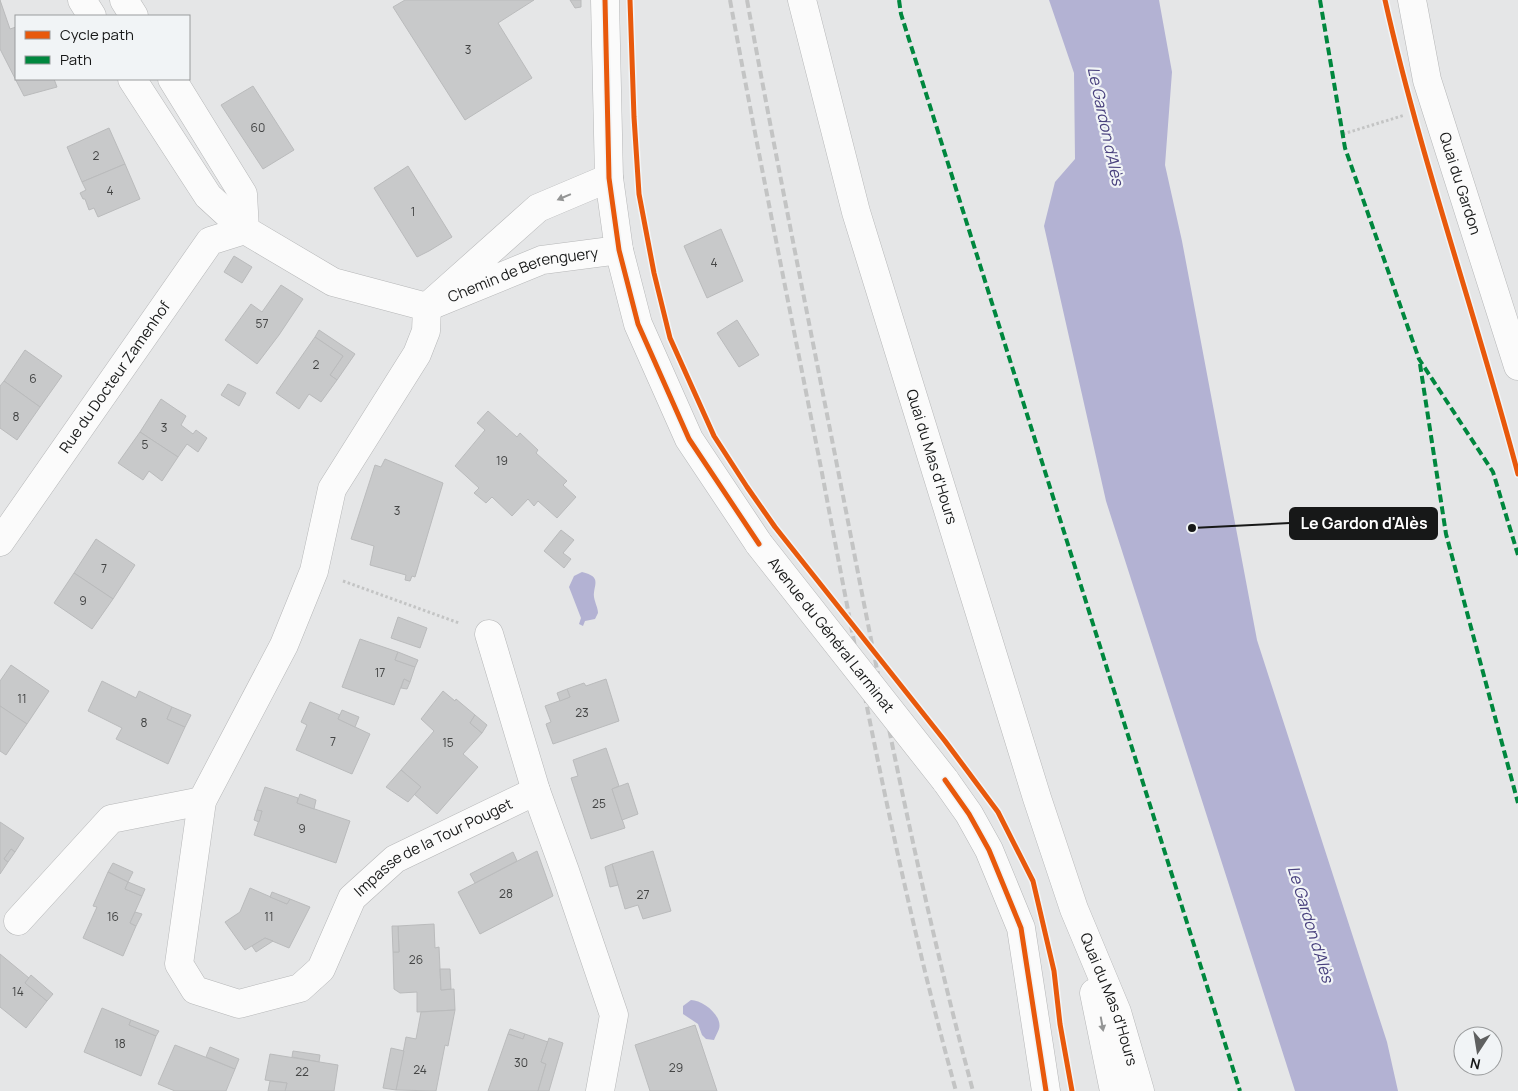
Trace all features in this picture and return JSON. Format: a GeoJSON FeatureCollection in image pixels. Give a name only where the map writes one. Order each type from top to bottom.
{"type":"FeatureCollection","features":[{"type":"Feature","properties":{"kind":"street"},"geometry":{"type":"LineString","coordinates":[[82,0],[91,15]]}},
{"type":"Feature","properties":{"kind":"street"},"geometry":{"type":"LineString","coordinates":[[124,0],[133,15]]}},
{"type":"Feature","properties":{"kind":"street","name":"Avenue du Général Larminat"},"geometry":{"type":"LineString","coordinates":[[605,0],[609,178],[619,250],[638,324],[689,439],[759,544],[946,780],[969,814],[989,850],[1021,928],[1046,1091]]}},
{"type":"Feature","properties":{"kind":"street","name":"Quai du Mas d'Hours"},"geometry":{"type":"LineString","coordinates":[[802,0],[856,212],[1037,798],[1074,909],[1117,1012],[1140,1091]]}},
{"type":"Feature","properties":{"kind":"street","name":"Quai du Gardon"},"geometry":{"type":"LineString","coordinates":[[1412,0],[1427,80],[1518,364]]}},
{"type":"Feature","properties":{"kind":"street","name":"Chemin de Berenguery"},"geometry":{"type":"LineString","coordinates":[[133,80],[208,196],[245,230],[332,282],[427,306],[542,260],[619,250]]}},
{"type":"Feature","properties":{"kind":"street"},"geometry":{"type":"LineString","coordinates":[[173,80],[243,194],[245,230]]}},
{"type":"Feature","properties":{"kind":"street","name":"Chemin de Berenguery"},"geometry":{"type":"LineString","coordinates":[[427,306],[538,208],[609,178]]}},
{"type":"Feature","properties":{"kind":"street","name":"Rue du Docteur Zamenhof"},"geometry":{"type":"LineString","coordinates":[[0,542],[210,241],[245,230]]}},
{"type":"Feature","properties":{"kind":"street","name":"Impasse de la Tour Pouget"},"geometry":{"type":"LineString","coordinates":[[427,306],[426,331],[417,354],[332,489],[314,571],[284,645],[202,801],[179,964],[195,990],[239,1004],[300,988],[321,969],[352,898],[395,859],[536,791]]}},
{"type":"Feature","properties":{"kind":"street"},"geometry":{"type":"LineString","coordinates":[[489,634],[536,791],[614,1015],[600,1091]]}},
{"type":"Feature","properties":{"kind":"street"},"geometry":{"type":"LineString","coordinates":[[18,921],[111,819],[202,801]]}},
{"type":"Feature","properties":{"kind":"street","name":"Quai du Mas d'Hours"},"geometry":{"type":"LineString","coordinates":[[1074,909],[1100,1017],[1114,1091]]}},
{"type":"Feature","properties":{"kind":"path"},"geometry":{"type":"LineString","coordinates":[[1343,134],[1413,112]]}},
{"type":"Feature","properties":{"kind":"path"},"geometry":{"type":"LineString","coordinates":[[314,571],[489,634]]}},
{"type":"Feature","properties":{"kind":"water"},"geometry":{"type":"Polygon","coordinates":[[[1049,0],[1159,0],[1172,72],[1165,165],[1182,241],[1257,640],[1387,1042],[1398,1091],[1295,1091],[1106,501],[1044,226],[1055,182],[1075,159],[1074,73],[1049,0]]]}},
{"type":"Feature","properties":{"kind":"water"},"geometry":{"type":"Polygon","coordinates":[[[582,572],[593,576],[595,579],[594,597],[598,609],[595,619],[585,621],[583,626],[579,624],[581,618],[569,587],[574,576],[582,572]]]}},
{"type":"Feature","properties":{"kind":"water"},"geometry":{"type":"Polygon","coordinates":[[[691,1000],[706,1006],[718,1019],[719,1029],[714,1040],[706,1039],[702,1035],[698,1024],[683,1014],[683,1006],[691,1000]]]}},
{"type":"Feature","properties":{"kind":"building"},"geometry":{"type":"Polygon","coordinates":[[[0,0],[10,29],[15,27],[15,78],[0,49],[0,0]]]}},
{"type":"Feature","properties":{"kind":"building"},"geometry":{"type":"Polygon","coordinates":[[[405,0],[534,0],[498,23],[532,78],[465,120],[393,7],[405,0]]]}},
{"type":"Feature","properties":{"kind":"building"},"geometry":{"type":"Polygon","coordinates":[[[570,0],[581,0],[581,7],[575,8],[570,0]]]}},
{"type":"Feature","properties":{"kind":"building"},"geometry":{"type":"Polygon","coordinates":[[[16,80],[54,80],[57,87],[24,96],[16,80]]]}},
{"type":"Feature","properties":{"kind":"building"},"geometry":{"type":"Polygon","coordinates":[[[253,86],[294,150],[263,169],[221,105],[253,86]]]}},
{"type":"Feature","properties":{"kind":"building"},"geometry":{"type":"Polygon","coordinates":[[[109,128],[125,164],[82,182],[67,147],[109,128]]]}},
{"type":"Feature","properties":{"kind":"building"},"geometry":{"type":"Polygon","coordinates":[[[125,164],[140,199],[98,217],[94,208],[89,210],[85,199],[83,199],[80,193],[86,190],[82,182],[125,164]]]}},
{"type":"Feature","properties":{"kind":"building"},"geometry":{"type":"Polygon","coordinates":[[[408,166],[452,237],[417,257],[374,188],[408,166]]]}},
{"type":"Feature","properties":{"kind":"building"},"geometry":{"type":"Polygon","coordinates":[[[721,229],[743,281],[707,298],[684,246],[721,229]]]}},
{"type":"Feature","properties":{"kind":"building"},"geometry":{"type":"Polygon","coordinates":[[[234,256],[252,267],[242,283],[224,272],[234,256]]]}},
{"type":"Feature","properties":{"kind":"building"},"geometry":{"type":"Polygon","coordinates":[[[281,285],[303,299],[257,364],[225,340],[251,304],[262,312],[281,285]]]}},
{"type":"Feature","properties":{"kind":"building"},"geometry":{"type":"Polygon","coordinates":[[[737,320],[759,355],[739,367],[717,333],[737,320]]]}},
{"type":"Feature","properties":{"kind":"building"},"geometry":{"type":"Polygon","coordinates":[[[319,330],[355,354],[337,380],[330,375],[343,356],[315,337],[319,330]]]}},
{"type":"Feature","properties":{"kind":"building"},"geometry":{"type":"Polygon","coordinates":[[[315,337],[343,356],[330,375],[337,380],[321,402],[309,394],[299,409],[276,393],[315,337]]]}},
{"type":"Feature","properties":{"kind":"building"},"geometry":{"type":"Polygon","coordinates":[[[25,350],[62,376],[40,407],[4,381],[25,350]]]}},
{"type":"Feature","properties":{"kind":"building"},"geometry":{"type":"Polygon","coordinates":[[[4,381],[40,407],[17,440],[0,428],[0,386],[4,381]]]}},
{"type":"Feature","properties":{"kind":"building"},"geometry":{"type":"Polygon","coordinates":[[[228,384],[246,393],[239,406],[221,395],[228,384]]]}},
{"type":"Feature","properties":{"kind":"building"},"geometry":{"type":"Polygon","coordinates":[[[161,399],[186,416],[181,425],[193,434],[196,430],[207,438],[198,452],[187,444],[178,457],[140,432],[161,399]]]}},
{"type":"Feature","properties":{"kind":"building"},"geometry":{"type":"Polygon","coordinates":[[[488,411],[517,437],[520,433],[538,450],[536,453],[567,481],[563,485],[576,497],[557,518],[538,501],[534,506],[528,499],[512,516],[492,497],[486,503],[474,493],[479,488],[455,466],[485,430],[477,423],[488,411]]]}},
{"type":"Feature","properties":{"kind":"building"},"geometry":{"type":"Polygon","coordinates":[[[140,432],[178,457],[162,481],[149,471],[143,480],[118,463],[140,432]]]}},
{"type":"Feature","properties":{"kind":"building"},"geometry":{"type":"Polygon","coordinates":[[[385,459],[443,483],[415,577],[412,576],[410,581],[405,580],[406,575],[370,565],[374,546],[351,539],[375,465],[381,467],[385,459]]]}},
{"type":"Feature","properties":{"kind":"building"},"geometry":{"type":"Polygon","coordinates":[[[561,530],[574,540],[563,553],[571,559],[564,568],[544,551],[561,530]]]}},
{"type":"Feature","properties":{"kind":"building"},"geometry":{"type":"Polygon","coordinates":[[[96,539],[135,565],[113,599],[74,573],[96,539]]]}},
{"type":"Feature","properties":{"kind":"building"},"geometry":{"type":"Polygon","coordinates":[[[74,573],[113,599],[92,629],[54,603],[74,573]]]}},
{"type":"Feature","properties":{"kind":"building"},"geometry":{"type":"Polygon","coordinates":[[[398,617],[427,628],[420,648],[391,638],[398,617]]]}},
{"type":"Feature","properties":{"kind":"building"},"geometry":{"type":"Polygon","coordinates":[[[360,639],[398,652],[395,660],[415,667],[410,682],[404,679],[394,705],[342,687],[360,639]]]}},
{"type":"Feature","properties":{"kind":"building"},"geometry":{"type":"Polygon","coordinates":[[[398,652],[418,660],[415,667],[395,660],[398,652]]]}},
{"type":"Feature","properties":{"kind":"building"},"geometry":{"type":"Polygon","coordinates":[[[11,665],[49,691],[27,724],[0,706],[0,681],[11,665]]]}},
{"type":"Feature","properties":{"kind":"building"},"geometry":{"type":"Polygon","coordinates":[[[404,679],[410,682],[407,689],[401,688],[404,679]]]}},
{"type":"Feature","properties":{"kind":"building"},"geometry":{"type":"Polygon","coordinates":[[[606,679],[619,721],[553,744],[546,724],[551,722],[545,706],[570,697],[567,689],[584,683],[586,686],[606,679]]]}},
{"type":"Feature","properties":{"kind":"building"},"geometry":{"type":"Polygon","coordinates":[[[102,681],[136,698],[139,691],[172,707],[167,719],[185,727],[168,764],[116,739],[122,728],[88,711],[102,681]]]}},
{"type":"Feature","properties":{"kind":"building"},"geometry":{"type":"Polygon","coordinates":[[[567,689],[570,697],[560,701],[557,693],[567,689]]]}},
{"type":"Feature","properties":{"kind":"building"},"geometry":{"type":"Polygon","coordinates":[[[443,691],[475,715],[470,723],[482,733],[463,754],[478,767],[437,814],[414,794],[421,787],[401,770],[434,731],[421,719],[443,691]]]}},
{"type":"Feature","properties":{"kind":"building"},"geometry":{"type":"Polygon","coordinates":[[[310,702],[340,715],[338,719],[370,734],[352,774],[296,750],[307,725],[301,722],[310,702]]]}},
{"type":"Feature","properties":{"kind":"building"},"geometry":{"type":"Polygon","coordinates":[[[0,706],[27,724],[6,755],[0,751],[0,706]]]}},
{"type":"Feature","properties":{"kind":"building"},"geometry":{"type":"Polygon","coordinates":[[[172,707],[191,715],[185,727],[167,719],[172,707]]]}},
{"type":"Feature","properties":{"kind":"building"},"geometry":{"type":"Polygon","coordinates":[[[342,710],[359,717],[355,727],[338,719],[342,710]]]}},
{"type":"Feature","properties":{"kind":"building"},"geometry":{"type":"Polygon","coordinates":[[[475,715],[487,725],[482,733],[470,723],[475,715]]]}},
{"type":"Feature","properties":{"kind":"building"},"geometry":{"type":"Polygon","coordinates":[[[606,748],[619,786],[612,789],[625,828],[591,839],[571,778],[578,776],[573,760],[606,748]]]}},
{"type":"Feature","properties":{"kind":"building"},"geometry":{"type":"Polygon","coordinates":[[[401,770],[421,787],[408,802],[386,787],[401,770]]]}},
{"type":"Feature","properties":{"kind":"building"},"geometry":{"type":"Polygon","coordinates":[[[628,783],[638,814],[622,820],[612,789],[628,783]]]}},
{"type":"Feature","properties":{"kind":"building"},"geometry":{"type":"Polygon","coordinates":[[[265,787],[298,798],[297,803],[350,821],[336,863],[254,835],[262,811],[257,810],[265,787]]]}},
{"type":"Feature","properties":{"kind":"building"},"geometry":{"type":"Polygon","coordinates":[[[300,794],[316,800],[314,809],[297,803],[300,794]]]}},
{"type":"Feature","properties":{"kind":"building"},"geometry":{"type":"Polygon","coordinates":[[[257,810],[262,811],[259,822],[254,820],[257,810]]]}},
{"type":"Feature","properties":{"kind":"building"},"geometry":{"type":"Polygon","coordinates":[[[0,822],[24,838],[15,852],[11,849],[4,859],[8,862],[0,874],[0,822]]]}},
{"type":"Feature","properties":{"kind":"building"},"geometry":{"type":"Polygon","coordinates":[[[11,849],[15,852],[8,862],[4,859],[11,849]]]}},
{"type":"Feature","properties":{"kind":"building"},"geometry":{"type":"Polygon","coordinates":[[[537,851],[553,896],[480,934],[458,892],[537,851]]]}},
{"type":"Feature","properties":{"kind":"building"},"geometry":{"type":"Polygon","coordinates":[[[653,851],[671,911],[643,919],[638,905],[625,909],[612,864],[653,851]]]}},
{"type":"Feature","properties":{"kind":"building"},"geometry":{"type":"Polygon","coordinates":[[[513,852],[517,861],[475,883],[470,874],[513,852]]]}},
{"type":"Feature","properties":{"kind":"building"},"geometry":{"type":"Polygon","coordinates":[[[113,863],[133,872],[128,882],[108,872],[113,863]]]}},
{"type":"Feature","properties":{"kind":"building"},"geometry":{"type":"Polygon","coordinates":[[[612,864],[618,885],[610,887],[605,867],[612,864]]]}},
{"type":"Feature","properties":{"kind":"building"},"geometry":{"type":"Polygon","coordinates":[[[108,872],[128,882],[125,889],[142,896],[130,923],[136,926],[123,956],[83,938],[97,907],[93,906],[108,872]]]}},
{"type":"Feature","properties":{"kind":"building"},"geometry":{"type":"Polygon","coordinates":[[[128,882],[145,889],[142,896],[125,889],[128,882]]]}},
{"type":"Feature","properties":{"kind":"building"},"geometry":{"type":"Polygon","coordinates":[[[250,888],[287,904],[290,899],[310,907],[289,948],[265,938],[245,950],[225,922],[240,912],[250,888]]]}},
{"type":"Feature","properties":{"kind":"building"},"geometry":{"type":"Polygon","coordinates":[[[272,892],[290,899],[287,904],[270,897],[272,892]]]}},
{"type":"Feature","properties":{"kind":"building"},"geometry":{"type":"Polygon","coordinates":[[[135,912],[142,914],[136,926],[130,923],[135,912]]]}},
{"type":"Feature","properties":{"kind":"building"},"geometry":{"type":"Polygon","coordinates":[[[434,924],[435,948],[439,947],[441,990],[454,989],[455,1010],[417,1012],[417,992],[400,993],[394,989],[393,952],[399,952],[398,926],[434,924]]]}},
{"type":"Feature","properties":{"kind":"building"},"geometry":{"type":"Polygon","coordinates":[[[392,926],[398,926],[399,952],[393,952],[392,926]]]}},
{"type":"Feature","properties":{"kind":"building"},"geometry":{"type":"Polygon","coordinates":[[[265,938],[273,941],[256,952],[252,946],[265,938]]]}},
{"type":"Feature","properties":{"kind":"building"},"geometry":{"type":"Polygon","coordinates":[[[0,954],[29,978],[25,983],[47,1001],[26,1028],[0,1007],[0,954]]]}},
{"type":"Feature","properties":{"kind":"building"},"geometry":{"type":"Polygon","coordinates":[[[440,969],[450,969],[451,989],[441,990],[440,969]]]}},
{"type":"Feature","properties":{"kind":"building"},"geometry":{"type":"Polygon","coordinates":[[[31,975],[53,994],[47,1001],[25,983],[31,975]]]}},
{"type":"Feature","properties":{"kind":"building"},"geometry":{"type":"Polygon","coordinates":[[[102,1008],[131,1020],[129,1025],[156,1036],[141,1076],[84,1052],[102,1008]]]}},
{"type":"Feature","properties":{"kind":"building"},"geometry":{"type":"Polygon","coordinates":[[[455,1010],[448,1046],[445,1045],[436,1091],[396,1090],[406,1037],[416,1039],[421,1012],[455,1010]]]}},
{"type":"Feature","properties":{"kind":"building"},"geometry":{"type":"Polygon","coordinates":[[[131,1020],[159,1031],[156,1036],[129,1025],[131,1020]]]}},
{"type":"Feature","properties":{"kind":"building"},"geometry":{"type":"Polygon","coordinates":[[[695,1025],[717,1091],[650,1091],[635,1045],[695,1025]]]}},
{"type":"Feature","properties":{"kind":"building"},"geometry":{"type":"Polygon","coordinates":[[[510,1029],[525,1034],[523,1039],[508,1034],[510,1029]]]}},
{"type":"Feature","properties":{"kind":"building"},"geometry":{"type":"Polygon","coordinates":[[[508,1034],[523,1039],[525,1034],[548,1042],[541,1062],[546,1064],[538,1091],[488,1091],[508,1034]]]}},
{"type":"Feature","properties":{"kind":"building"},"geometry":{"type":"Polygon","coordinates":[[[549,1038],[563,1043],[549,1091],[538,1091],[546,1064],[541,1062],[549,1038]]]}},
{"type":"Feature","properties":{"kind":"building"},"geometry":{"type":"Polygon","coordinates":[[[175,1045],[235,1069],[226,1091],[175,1091],[158,1084],[175,1045]]]}},
{"type":"Feature","properties":{"kind":"building"},"geometry":{"type":"Polygon","coordinates":[[[210,1047],[239,1059],[235,1069],[206,1057],[210,1047]]]}},
{"type":"Feature","properties":{"kind":"building"},"geometry":{"type":"Polygon","coordinates":[[[391,1048],[404,1051],[396,1090],[383,1088],[391,1048]]]}},
{"type":"Feature","properties":{"kind":"building"},"geometry":{"type":"Polygon","coordinates":[[[293,1051],[320,1055],[319,1062],[292,1057],[293,1051]]]}},
{"type":"Feature","properties":{"kind":"building"},"geometry":{"type":"Polygon","coordinates":[[[270,1054],[338,1065],[334,1091],[285,1091],[287,1083],[265,1080],[270,1054]]]}},
{"type":"Feature","properties":{"kind":"building"},"geometry":{"type":"Polygon","coordinates":[[[270,1081],[287,1083],[285,1091],[268,1091],[270,1081]]]}},
{"type":"Feature","properties":{"kind":"railway"},"geometry":{"type":"LineString","coordinates":[[730,0],[883,784],[917,938],[956,1091]]}},
{"type":"Feature","properties":{"kind":"railway"},"geometry":{"type":"LineString","coordinates":[[747,0],[888,726],[936,946],[973,1091]]}},
{"type":"Feature","properties":{"kind":"marked path"},"geometry":{"type":"LineString","coordinates":[[899,0],[901,14],[1240,1091]]}},
{"type":"Feature","properties":{"kind":"marked path"},"geometry":{"type":"LineString","coordinates":[[1320,0],[1345,148],[1419,359],[1493,472],[1518,555]]}},
{"type":"Feature","properties":{"kind":"marked path"},"geometry":{"type":"LineString","coordinates":[[1420,364],[1446,534],[1518,803]]}},
{"type":"Feature","properties":{"kind":"cycle path"},"geometry":{"type":"LineString","coordinates":[[605,0],[609,178],[619,250],[638,324],[689,439],[759,544]]}},
{"type":"Feature","properties":{"kind":"cycle path"},"geometry":{"type":"LineString","coordinates":[[630,0],[639,194],[654,273],[670,338],[714,436],[747,487],[775,527],[945,741],[998,812],[1033,881],[1054,971],[1060,1024],[1072,1091]]}},
{"type":"Feature","properties":{"kind":"cycle path"},"geometry":{"type":"LineString","coordinates":[[1385,0],[1415,119],[1518,474]]}},
{"type":"Feature","properties":{"kind":"cycle path"},"geometry":{"type":"LineString","coordinates":[[945,780],[969,814],[989,850],[1021,928],[1046,1091]]}},
{"type":"Feature","properties":{"kind":"place","name":"Le Gardon d'Alès"},"geometry":{"type":"Point","coordinates":[1192,528]}}]}
